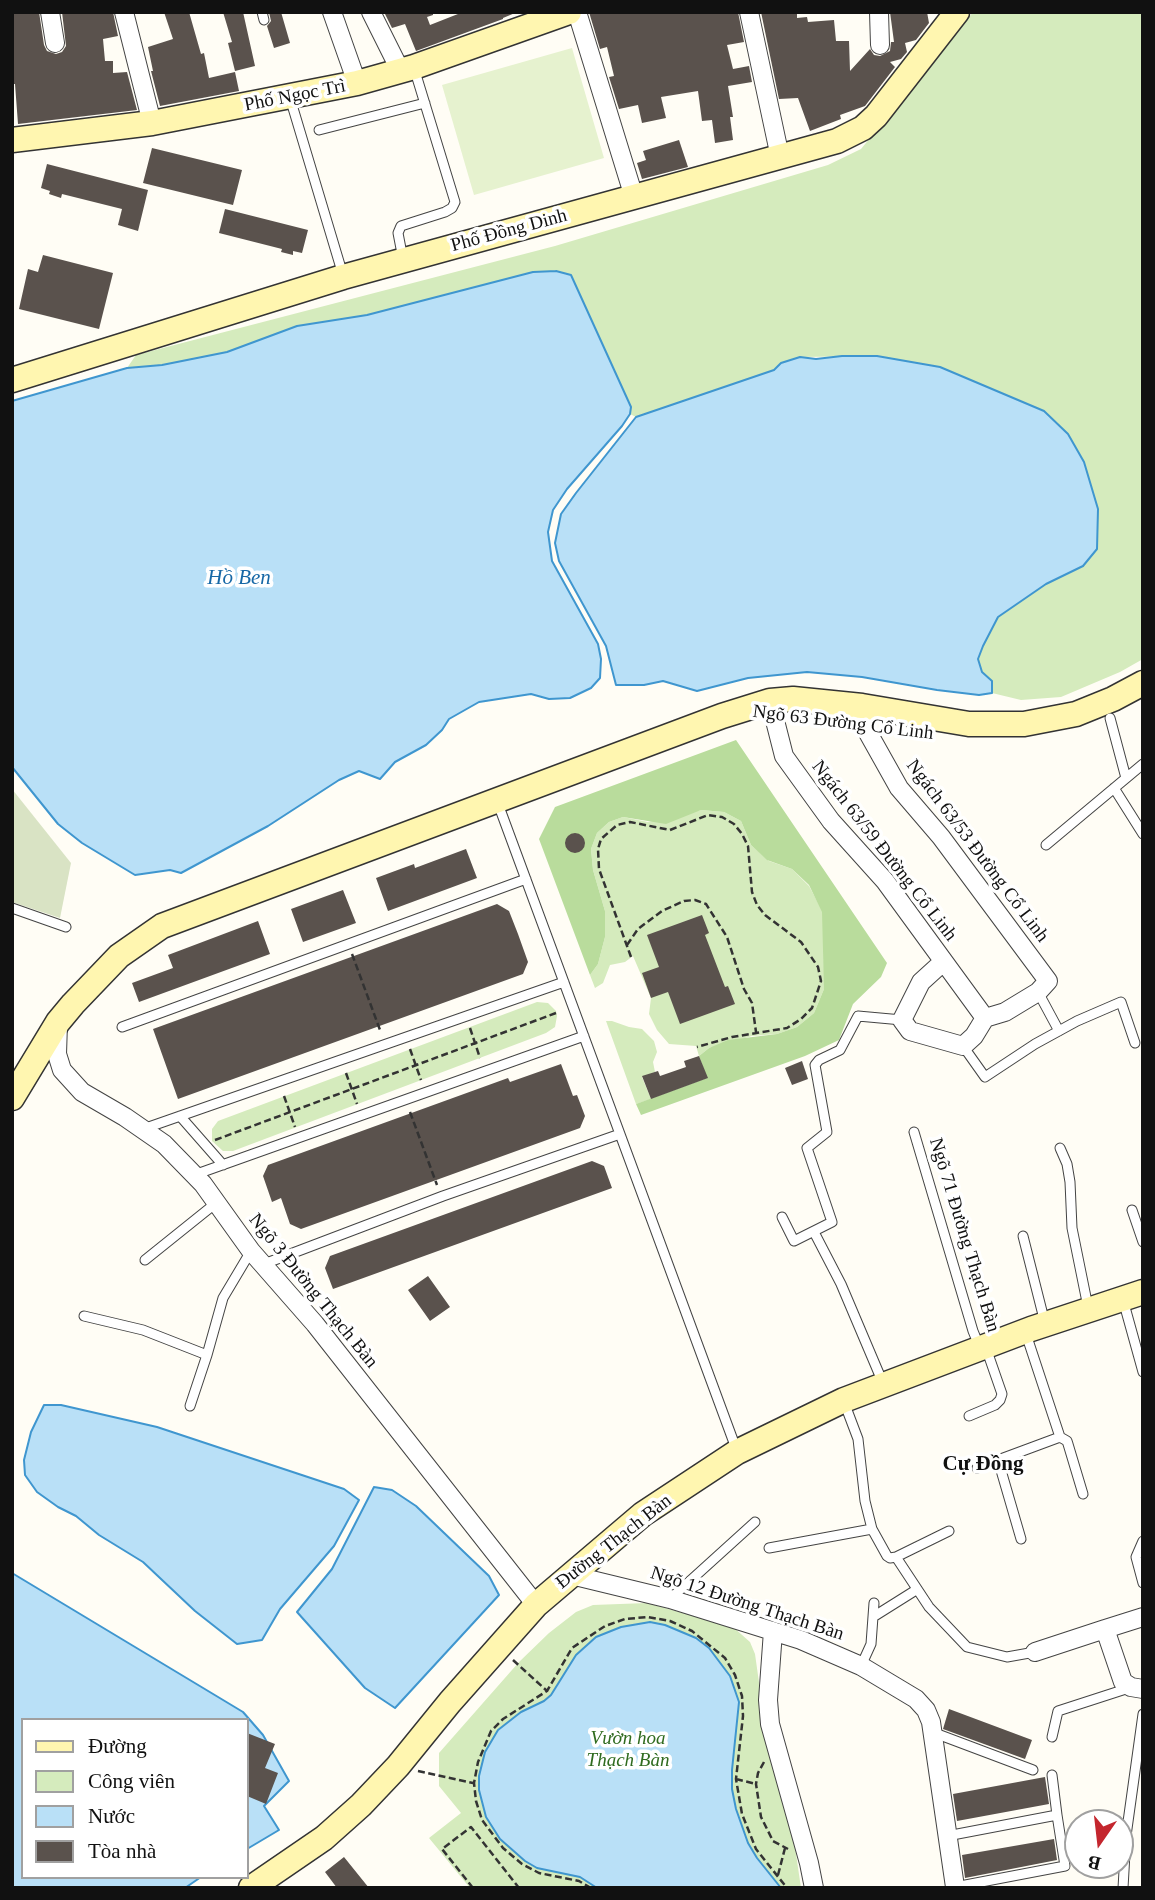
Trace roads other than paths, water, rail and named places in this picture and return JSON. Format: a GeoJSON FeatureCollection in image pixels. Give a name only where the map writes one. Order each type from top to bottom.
{"type":"FeatureCollection","features":[{"type":"Feature","properties":{"kind":"street"},"geometry":{"type":"LineString","coordinates":[[50,12],[55,43]]}},
{"type":"Feature","properties":{"kind":"street"},"geometry":{"type":"LineString","coordinates":[[124,12],[152,123]]}},
{"type":"Feature","properties":{"kind":"street"},"geometry":{"type":"LineString","coordinates":[[332,12],[357,83]]}},
{"type":"Feature","properties":{"kind":"street"},"geometry":{"type":"LineString","coordinates":[[371,12],[407,68]]}},
{"type":"Feature","properties":{"kind":"street","name":"Phố Ngọc Trì"},"geometry":{"type":"LineString","coordinates":[[12,140],[152,123],[357,83],[569,12]]}},
{"type":"Feature","properties":{"kind":"street"},"geometry":{"type":"LineString","coordinates":[[577,12],[634,197]]}},
{"type":"Feature","properties":{"kind":"street"},"geometry":{"type":"LineString","coordinates":[[749,12],[780,157]]}},
{"type":"Feature","properties":{"kind":"street"},"geometry":{"type":"LineString","coordinates":[[879,12],[880,45]]}},
{"type":"Feature","properties":{"kind":"street","name":"Phố Đồng Dinh"},"geometry":{"type":"LineString","coordinates":[[12,380],[343,277],[837,141],[863,128],[876,116],[957,12]]}},
{"type":"Feature","properties":{"kind":"street","name":"Ngõ 63 Đường Cổ Linh"},"geometry":{"type":"LineString","coordinates":[[1106,711],[1143,683]]}},
{"type":"Feature","properties":{"kind":"street","name":"Ngõ 63 Đường Cổ Linh"},"geometry":{"type":"LineString","coordinates":[[12,1098],[58,1022],[89,986],[119,956],[162,926],[740,710],[818,701],[862,714],[992,732],[1076,714],[1106,711],[1143,701]]}},
{"type":"Feature","properties":{"kind":"street","name":"Ngách 63/59 Đường Cổ Linh"},"geometry":{"type":"LineString","coordinates":[[771,708],[784,756],[831,821],[885,881],[985,1018]]}},
{"type":"Feature","properties":{"kind":"street","name":"Ngách 63/53 Đường Cổ Linh"},"geometry":{"type":"LineString","coordinates":[[862,714],[899,788],[941,838],[1043,986]]}},
{"type":"Feature","properties":{"kind":"street"},"geometry":{"type":"LineString","coordinates":[[943,962],[921,982],[902,1020],[911,1031],[963,1046],[974,1036],[985,1018],[1006,1012],[1043,986]]}},
{"type":"Feature","properties":{"kind":"street","name":"Ngõ 3 Đường Thạch Bàn"},"geometry":{"type":"LineString","coordinates":[[58,1022],[57,1054],[62,1070],[82,1092],[164,1144],[194,1175],[536,1605]]}},
{"type":"Feature","properties":{"kind":"street","name":"Đường Thạch Bàn"},"geometry":{"type":"LineString","coordinates":[[251,1888],[324,1838],[361,1805],[398,1766],[498,1646],[536,1605],[643,1514],[737,1452],[844,1401],[983,1347],[1133,1295]]}},
{"type":"Feature","properties":{"kind":"street","name":"Ngõ 12 Đường Thạch Bàn"},"geometry":{"type":"LineString","coordinates":[[570,1575],[670,1599],[801,1640],[861,1666],[916,1699],[926,1710],[932,1732],[955,1887]]}},
{"type":"Feature","properties":{"kind":"street"},"geometry":{"type":"LineString","coordinates":[[1035,1652],[1143,1617]]}},
{"type":"Feature","properties":{"kind":"street"},"geometry":{"type":"LineString","coordinates":[[1105,1629],[1119,1675],[1123,1682],[1137,1688]]}},
{"type":"Feature","properties":{"kind":"street"},"geometry":{"type":"LineString","coordinates":[[773,1631],[768,1700],[770,1724],[806,1849],[814,1888]]}},
{"type":"Feature","properties":{"kind":"lane"},"geometry":{"type":"LineString","coordinates":[[404,260],[398,233],[401,226],[445,212],[454,205],[425,103],[407,68]]}},
{"type":"Feature","properties":{"kind":"lane"},"geometry":{"type":"LineString","coordinates":[[290,98],[343,277]]}},
{"type":"Feature","properties":{"kind":"lane"},"geometry":{"type":"LineString","coordinates":[[320,130],[425,103]]}},
{"type":"Feature","properties":{"kind":"lane"},"geometry":{"type":"LineString","coordinates":[[1106,711],[1126,778]]}},
{"type":"Feature","properties":{"kind":"lane"},"geometry":{"type":"LineString","coordinates":[[1046,845],[1143,764]]}},
{"type":"Feature","properties":{"kind":"lane"},"geometry":{"type":"LineString","coordinates":[[1114,788],[1143,834]]}},
{"type":"Feature","properties":{"kind":"lane"},"geometry":{"type":"LineString","coordinates":[[497,800],[737,1452]]}},
{"type":"Feature","properties":{"kind":"lane"},"geometry":{"type":"LineString","coordinates":[[122,1027],[526,879]]}},
{"type":"Feature","properties":{"kind":"lane"},"geometry":{"type":"LineString","coordinates":[[12,908],[66,927]]}},
{"type":"Feature","properties":{"kind":"lane"},"geometry":{"type":"LineString","coordinates":[[143,1129],[564,982]]}},
{"type":"Feature","properties":{"kind":"lane"},"geometry":{"type":"LineString","coordinates":[[1043,986],[1059,1031]]}},
{"type":"Feature","properties":{"kind":"lane"},"geometry":{"type":"LineString","coordinates":[[963,1046],[985,1077],[1035,1044],[1121,1002],[1135,1043]]}},
{"type":"Feature","properties":{"kind":"lane"},"geometry":{"type":"LineString","coordinates":[[782,1217],[794,1241],[832,1222],[807,1148],[827,1132],[815,1065],[819,1060],[840,1050],[858,1016],[902,1020]]}},
{"type":"Feature","properties":{"kind":"lane"},"geometry":{"type":"LineString","coordinates":[[194,1175],[584,1036]]}},
{"type":"Feature","properties":{"kind":"lane"},"geometry":{"type":"LineString","coordinates":[[180,1116],[223,1165]]}},
{"type":"Feature","properties":{"kind":"lane","name":"Ngõ 71 Đường Thạch Bàn"},"geometry":{"type":"LineString","coordinates":[[914,1132],[973,1331],[983,1347],[1002,1394],[995,1405],[969,1416]]}},
{"type":"Feature","properties":{"kind":"lane"},"geometry":{"type":"LineString","coordinates":[[190,1406],[223,1298],[258,1257],[620,1134]]}},
{"type":"Feature","properties":{"kind":"lane"},"geometry":{"type":"LineString","coordinates":[[1060,1147],[1070,1182],[1072,1228],[1089,1310]]}},
{"type":"Feature","properties":{"kind":"lane"},"geometry":{"type":"LineString","coordinates":[[145,1260],[216,1202]]}},
{"type":"Feature","properties":{"kind":"lane"},"geometry":{"type":"LineString","coordinates":[[1132,1210],[1143,1242]]}},
{"type":"Feature","properties":{"kind":"lane"},"geometry":{"type":"LineString","coordinates":[[814,1231],[841,1284],[884,1385]]}},
{"type":"Feature","properties":{"kind":"lane"},"geometry":{"type":"LineString","coordinates":[[1023,1236],[1035,1328],[1060,1437],[1068,1444],[1083,1493]]}},
{"type":"Feature","properties":{"kind":"lane"},"geometry":{"type":"LineString","coordinates":[[1133,1295],[1143,1372]]}},
{"type":"Feature","properties":{"kind":"lane"},"geometry":{"type":"LineString","coordinates":[[84,1316],[143,1330],[207,1355]]}},
{"type":"Feature","properties":{"kind":"lane"},"geometry":{"type":"LineString","coordinates":[[844,1401],[858,1440],[865,1501],[872,1529],[887,1556],[890,1559],[896,1557],[949,1531]]}},
{"type":"Feature","properties":{"kind":"lane"},"geometry":{"type":"LineString","coordinates":[[977,1468],[1060,1437]]}},
{"type":"Feature","properties":{"kind":"lane"},"geometry":{"type":"LineString","coordinates":[[998,1460],[1021,1539]]}},
{"type":"Feature","properties":{"kind":"lane"},"geometry":{"type":"LineString","coordinates":[[670,1599],[755,1522]]}},
{"type":"Feature","properties":{"kind":"lane"},"geometry":{"type":"LineString","coordinates":[[769,1548],[872,1529]]}},
{"type":"Feature","properties":{"kind":"lane"},"geometry":{"type":"LineString","coordinates":[[1143,1541],[1136,1557],[1143,1583]]}},
{"type":"Feature","properties":{"kind":"lane"},"geometry":{"type":"LineString","coordinates":[[896,1557],[916,1590],[953,1635],[967,1647],[1007,1657],[1035,1652]]}},
{"type":"Feature","properties":{"kind":"lane"},"geometry":{"type":"LineString","coordinates":[[873,1617],[916,1590]]}},
{"type":"Feature","properties":{"kind":"lane"},"geometry":{"type":"LineString","coordinates":[[861,1666],[870,1648],[874,1603]]}},
{"type":"Feature","properties":{"kind":"lane"},"geometry":{"type":"LineString","coordinates":[[1052,1737],[1058,1711],[1137,1688]]}},
{"type":"Feature","properties":{"kind":"lane"},"geometry":{"type":"LineString","coordinates":[[1123,1888],[1124,1850],[1143,1714]]}},
{"type":"Feature","properties":{"kind":"lane"},"geometry":{"type":"LineString","coordinates":[[932,1732],[1033,1770]]}},
{"type":"Feature","properties":{"kind":"lane"},"geometry":{"type":"LineString","coordinates":[[955,1887],[1065,1866],[1052,1775]]}},
{"type":"Feature","properties":{"kind":"lane"},"geometry":{"type":"LineString","coordinates":[[947,1836],[1057,1815]]}},
{"type":"Feature","properties":{"kind":"water","name":"Hồ Ben"},"geometry":{"type":"Polygon","coordinates":[[[556,271],[571,275],[631,407],[622,426],[567,489],[553,510],[548,532],[552,561],[598,644],[601,659],[600,678],[591,688],[570,698],[549,699],[531,694],[479,702],[449,719],[426,745],[395,762],[380,779],[359,771],[339,780],[268,826],[181,873],[170,870],[135,875],[82,843],[58,824],[12,767],[12,401],[127,368],[162,365],[227,352],[297,326],[367,315],[533,272],[556,271]]]}},
{"type":"Feature","properties":{"kind":"water"},"geometry":{"type":"Polygon","coordinates":[[[877,356],[940,367],[1044,411],[1068,434],[1084,462],[1098,509],[1097,549],[1083,566],[1046,584],[998,617],[978,659],[982,672],[992,681],[992,693],[979,695],[862,677],[807,672],[748,678],[697,691],[663,681],[644,685],[616,685],[606,646],[559,561],[555,543],[561,514],[636,417],[774,370],[781,363],[800,357],[816,359],[877,356]]]}},
{"type":"Feature","properties":{"kind":"water"},"geometry":{"type":"Polygon","coordinates":[[[44,1405],[61,1405],[157,1427],[344,1489],[359,1500],[334,1546],[280,1609],[262,1640],[237,1644],[195,1611],[143,1562],[37,1492],[25,1475],[24,1460],[31,1432],[44,1405]]]}},
{"type":"Feature","properties":{"kind":"water"},"geometry":{"type":"Polygon","coordinates":[[[374,1487],[392,1490],[416,1506],[489,1576],[499,1595],[395,1708],[365,1688],[297,1612],[332,1569],[374,1487]]]}},
{"type":"Feature","properties":{"kind":"water"},"geometry":{"type":"Polygon","coordinates":[[[12,1573],[243,1712],[263,1735],[289,1781],[264,1806],[279,1830],[248,1848],[248,1718],[21,1718],[21,1879],[198,1879],[185,1888],[12,1888],[12,1573]]]}},
{"type":"Feature","properties":{"kind":"water","name":"Vườn hoa Thạch Bàn"},"geometry":{"type":"Polygon","coordinates":[[[650,1622],[696,1638],[709,1648],[730,1676],[739,1702],[732,1770],[736,1809],[748,1843],[781,1888],[597,1888],[580,1877],[537,1868],[525,1861],[500,1839],[486,1817],[479,1790],[479,1776],[485,1752],[498,1730],[521,1712],[551,1695],[576,1655],[596,1637],[621,1627],[650,1622]]]}},
{"type":"Feature","properties":{"kind":"district","name":"Cự Đồng"},"geometry":{"type":"Point","coordinates":[983,1465]}}]}
